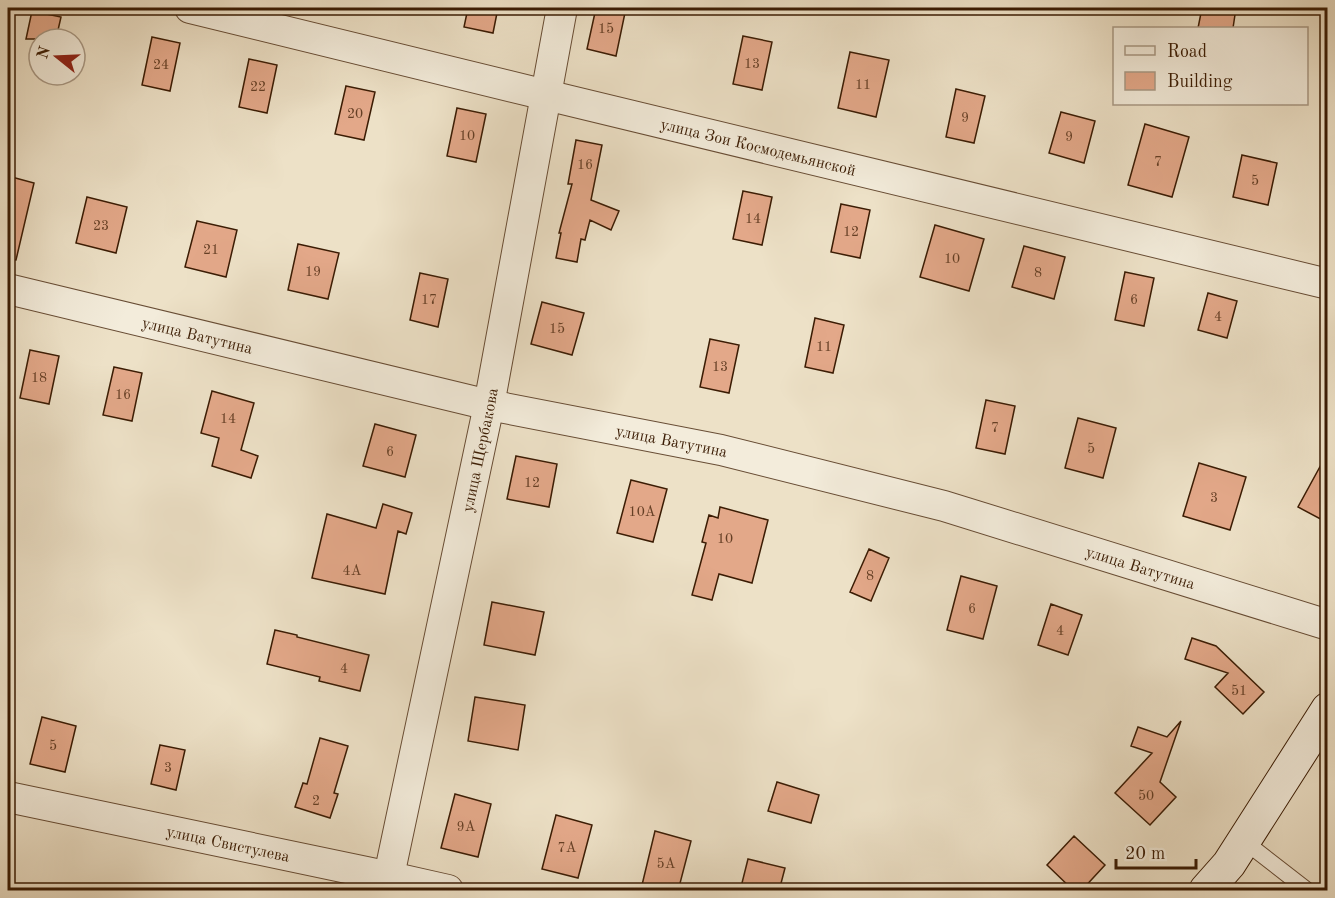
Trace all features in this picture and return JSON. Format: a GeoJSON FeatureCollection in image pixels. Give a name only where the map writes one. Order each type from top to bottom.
{"type":"FeatureCollection","features":[{"type":"Feature","properties":{"kind":"main road"},"geometry":{"type":"LineString","coordinates":[[1206,891],[1229,864],[1328,709]]}},
{"type":"Feature","properties":{"kind":"street","name":"улица Зои Космодемьянской"},"geometry":{"type":"LineString","coordinates":[[190,8],[1328,284]]}},
{"type":"Feature","properties":{"kind":"street","name":"улица Щербакова"},"geometry":{"type":"LineString","coordinates":[[388,884],[489,405],[562,8]]}},
{"type":"Feature","properties":{"kind":"street","name":"улица Ватутина"},"geometry":{"type":"LineString","coordinates":[[8,288],[489,405],[721,450],[944,506],[1328,625]]}},
{"type":"Feature","properties":{"kind":"street","name":"улица Свистулева"},"geometry":{"type":"LineString","coordinates":[[8,797],[388,884],[448,891]]}},
{"type":"Feature","properties":{"kind":"lane"},"geometry":{"type":"LineString","coordinates":[[1244,841],[1307,891]]}},
{"type":"Feature","properties":{"kind":"building"},"geometry":{"type":"Polygon","coordinates":[[[468,8],[498,8],[493,33],[464,27],[468,8]]]}},
{"type":"Feature","properties":{"kind":"building"},"geometry":{"type":"Polygon","coordinates":[[[596,8],[626,8],[616,56],[587,49],[596,8]]]}},
{"type":"Feature","properties":{"kind":"building"},"geometry":{"type":"Polygon","coordinates":[[[1202,8],[1236,8],[1233,27],[1198,27],[1202,8]]]}},
{"type":"Feature","properties":{"kind":"building"},"geometry":{"type":"Polygon","coordinates":[[[32,11],[61,17],[59,27],[29,27],[32,11]]]}},
{"type":"Feature","properties":{"kind":"building"},"geometry":{"type":"Polygon","coordinates":[[[743,36],[772,42],[762,90],[733,84],[743,36]]]}},
{"type":"Feature","properties":{"kind":"building"},"geometry":{"type":"Polygon","coordinates":[[[152,37],[180,43],[170,91],[142,85],[152,37]]]}},
{"type":"Feature","properties":{"kind":"building"},"geometry":{"type":"Polygon","coordinates":[[[850,52],[889,60],[876,117],[838,108],[850,52]]]}},
{"type":"Feature","properties":{"kind":"building"},"geometry":{"type":"Polygon","coordinates":[[[249,59],[277,65],[267,113],[239,107],[249,59]]]}},
{"type":"Feature","properties":{"kind":"building"},"geometry":{"type":"Polygon","coordinates":[[[346,86],[375,92],[364,140],[335,134],[346,86]]]}},
{"type":"Feature","properties":{"kind":"building"},"geometry":{"type":"Polygon","coordinates":[[[956,89],[985,96],[974,143],[946,137],[956,89]]]}},
{"type":"Feature","properties":{"kind":"building"},"geometry":{"type":"Polygon","coordinates":[[[457,108],[486,114],[476,162],[447,156],[457,108]]]}},
{"type":"Feature","properties":{"kind":"building"},"geometry":{"type":"Polygon","coordinates":[[[1061,112],[1095,121],[1084,163],[1049,153],[1061,112]]]}},
{"type":"Feature","properties":{"kind":"building"},"geometry":{"type":"Polygon","coordinates":[[[1145,124],[1189,137],[1172,197],[1128,185],[1145,124]]]}},
{"type":"Feature","properties":{"kind":"building"},"geometry":{"type":"Polygon","coordinates":[[[576,140],[602,145],[591,200],[619,211],[611,230],[590,220],[585,240],[581,239],[577,262],[556,258],[561,233],[559,233],[572,184],[568,184],[576,140]]]}},
{"type":"Feature","properties":{"kind":"building"},"geometry":{"type":"Polygon","coordinates":[[[1242,155],[1277,163],[1268,205],[1233,197],[1242,155]]]}},
{"type":"Feature","properties":{"kind":"building"},"geometry":{"type":"Polygon","coordinates":[[[8,176],[34,183],[16,260],[8,259],[8,176]]]}},
{"type":"Feature","properties":{"kind":"building"},"geometry":{"type":"Polygon","coordinates":[[[743,191],[772,197],[762,245],[733,239],[743,191]]]}},
{"type":"Feature","properties":{"kind":"building"},"geometry":{"type":"Polygon","coordinates":[[[87,197],[127,207],[116,253],[76,243],[87,197]]]}},
{"type":"Feature","properties":{"kind":"building"},"geometry":{"type":"Polygon","coordinates":[[[841,204],[870,210],[860,258],[831,252],[841,204]]]}},
{"type":"Feature","properties":{"kind":"building"},"geometry":{"type":"Polygon","coordinates":[[[197,221],[237,230],[226,277],[185,267],[197,221]]]}},
{"type":"Feature","properties":{"kind":"building"},"geometry":{"type":"Polygon","coordinates":[[[935,225],[984,239],[969,291],[920,277],[935,225]]]}},
{"type":"Feature","properties":{"kind":"building"},"geometry":{"type":"Polygon","coordinates":[[[298,244],[339,253],[328,299],[288,290],[298,244]]]}},
{"type":"Feature","properties":{"kind":"building"},"geometry":{"type":"Polygon","coordinates":[[[1024,246],[1065,257],[1054,299],[1012,287],[1024,246]]]}},
{"type":"Feature","properties":{"kind":"building"},"geometry":{"type":"Polygon","coordinates":[[[1125,272],[1154,278],[1144,326],[1115,320],[1125,272]]]}},
{"type":"Feature","properties":{"kind":"building"},"geometry":{"type":"Polygon","coordinates":[[[420,273],[448,279],[438,327],[410,320],[420,273]]]}},
{"type":"Feature","properties":{"kind":"building"},"geometry":{"type":"Polygon","coordinates":[[[1208,293],[1237,301],[1227,338],[1198,330],[1208,293]]]}},
{"type":"Feature","properties":{"kind":"building"},"geometry":{"type":"Polygon","coordinates":[[[542,302],[584,313],[572,355],[531,344],[542,302]]]}},
{"type":"Feature","properties":{"kind":"building"},"geometry":{"type":"Polygon","coordinates":[[[815,318],[844,325],[833,373],[805,367],[815,318]]]}},
{"type":"Feature","properties":{"kind":"building"},"geometry":{"type":"Polygon","coordinates":[[[710,339],[739,345],[729,393],[700,387],[710,339]]]}},
{"type":"Feature","properties":{"kind":"building"},"geometry":{"type":"Polygon","coordinates":[[[30,350],[59,356],[49,404],[20,398],[30,350]]]}},
{"type":"Feature","properties":{"kind":"building"},"geometry":{"type":"Polygon","coordinates":[[[114,367],[142,373],[132,421],[103,415],[114,367]]]}},
{"type":"Feature","properties":{"kind":"building"},"geometry":{"type":"Polygon","coordinates":[[[212,391],[254,403],[241,450],[258,456],[251,478],[212,466],[219,438],[201,433],[212,391]]]}},
{"type":"Feature","properties":{"kind":"building"},"geometry":{"type":"Polygon","coordinates":[[[986,400],[1015,406],[1005,454],[976,448],[986,400]]]}},
{"type":"Feature","properties":{"kind":"building"},"geometry":{"type":"Polygon","coordinates":[[[1078,418],[1116,428],[1103,478],[1065,468],[1078,418]]]}},
{"type":"Feature","properties":{"kind":"building"},"geometry":{"type":"Polygon","coordinates":[[[375,424],[416,435],[405,477],[363,466],[375,424]]]}},
{"type":"Feature","properties":{"kind":"building"},"geometry":{"type":"Polygon","coordinates":[[[1328,452],[1328,523],[1298,507],[1328,452]]]}},
{"type":"Feature","properties":{"kind":"building"},"geometry":{"type":"Polygon","coordinates":[[[516,456],[557,464],[549,507],[507,499],[516,456]]]}},
{"type":"Feature","properties":{"kind":"building"},"geometry":{"type":"Polygon","coordinates":[[[1199,463],[1246,477],[1230,530],[1183,516],[1199,463]]]}},
{"type":"Feature","properties":{"kind":"building"},"geometry":{"type":"Polygon","coordinates":[[[631,480],[667,489],[653,542],[617,533],[631,480]]]}},
{"type":"Feature","properties":{"kind":"building"},"geometry":{"type":"Polygon","coordinates":[[[383,504],[412,513],[406,534],[398,531],[385,594],[312,578],[327,514],[376,528],[383,504]]]}},
{"type":"Feature","properties":{"kind":"building"},"geometry":{"type":"Polygon","coordinates":[[[720,507],[768,520],[752,583],[719,574],[712,600],[692,595],[706,543],[702,542],[709,515],[718,518],[720,507]]]}},
{"type":"Feature","properties":{"kind":"building"},"geometry":{"type":"Polygon","coordinates":[[[869,549],[889,558],[871,601],[850,592],[869,549]]]}},
{"type":"Feature","properties":{"kind":"building"},"geometry":{"type":"Polygon","coordinates":[[[961,576],[997,586],[983,639],[947,630],[961,576]]]}},
{"type":"Feature","properties":{"kind":"building"},"geometry":{"type":"Polygon","coordinates":[[[492,602],[544,612],[535,655],[484,645],[492,602]]]}},
{"type":"Feature","properties":{"kind":"building"},"geometry":{"type":"Polygon","coordinates":[[[1051,604],[1082,615],[1068,655],[1038,645],[1051,604]]]}},
{"type":"Feature","properties":{"kind":"building"},"geometry":{"type":"Polygon","coordinates":[[[275,630],[369,655],[360,691],[319,681],[320,677],[267,664],[275,630]]]}},
{"type":"Feature","properties":{"kind":"building"},"geometry":{"type":"Polygon","coordinates":[[[1192,638],[1216,646],[1264,692],[1243,714],[1215,687],[1228,673],[1185,659],[1192,638]]]}},
{"type":"Feature","properties":{"kind":"building"},"geometry":{"type":"Polygon","coordinates":[[[475,697],[525,705],[518,750],[468,741],[475,697]]]}},
{"type":"Feature","properties":{"kind":"building"},"geometry":{"type":"Polygon","coordinates":[[[42,717],[76,726],[65,772],[30,764],[42,717]]]}},
{"type":"Feature","properties":{"kind":"building"},"geometry":{"type":"Polygon","coordinates":[[[1181,721],[1160,782],[1176,797],[1150,825],[1115,793],[1152,753],[1131,746],[1138,727],[1167,737],[1181,721]]]}},
{"type":"Feature","properties":{"kind":"building"},"geometry":{"type":"Polygon","coordinates":[[[320,738],[348,746],[334,793],[338,794],[330,818],[295,807],[303,783],[307,784],[320,738]]]}},
{"type":"Feature","properties":{"kind":"building"},"geometry":{"type":"Polygon","coordinates":[[[160,745],[185,750],[176,790],[151,784],[160,745]]]}},
{"type":"Feature","properties":{"kind":"building"},"geometry":{"type":"Polygon","coordinates":[[[777,782],[819,795],[811,823],[768,811],[777,782]]]}},
{"type":"Feature","properties":{"kind":"building"},"geometry":{"type":"Polygon","coordinates":[[[455,794],[491,804],[478,857],[441,848],[455,794]]]}},
{"type":"Feature","properties":{"kind":"building"},"geometry":{"type":"Polygon","coordinates":[[[556,815],[592,825],[578,878],[542,869],[556,815]]]}},
{"type":"Feature","properties":{"kind":"building"},"geometry":{"type":"Polygon","coordinates":[[[655,831],[691,841],[678,891],[664,891],[642,885],[655,831]]]}},
{"type":"Feature","properties":{"kind":"building"},"geometry":{"type":"Polygon","coordinates":[[[1074,836],[1105,865],[1081,891],[1074,891],[1047,865],[1074,836]]]}},
{"type":"Feature","properties":{"kind":"building"},"geometry":{"type":"Polygon","coordinates":[[[748,859],[785,868],[779,891],[740,891],[748,859]]]}}]}
